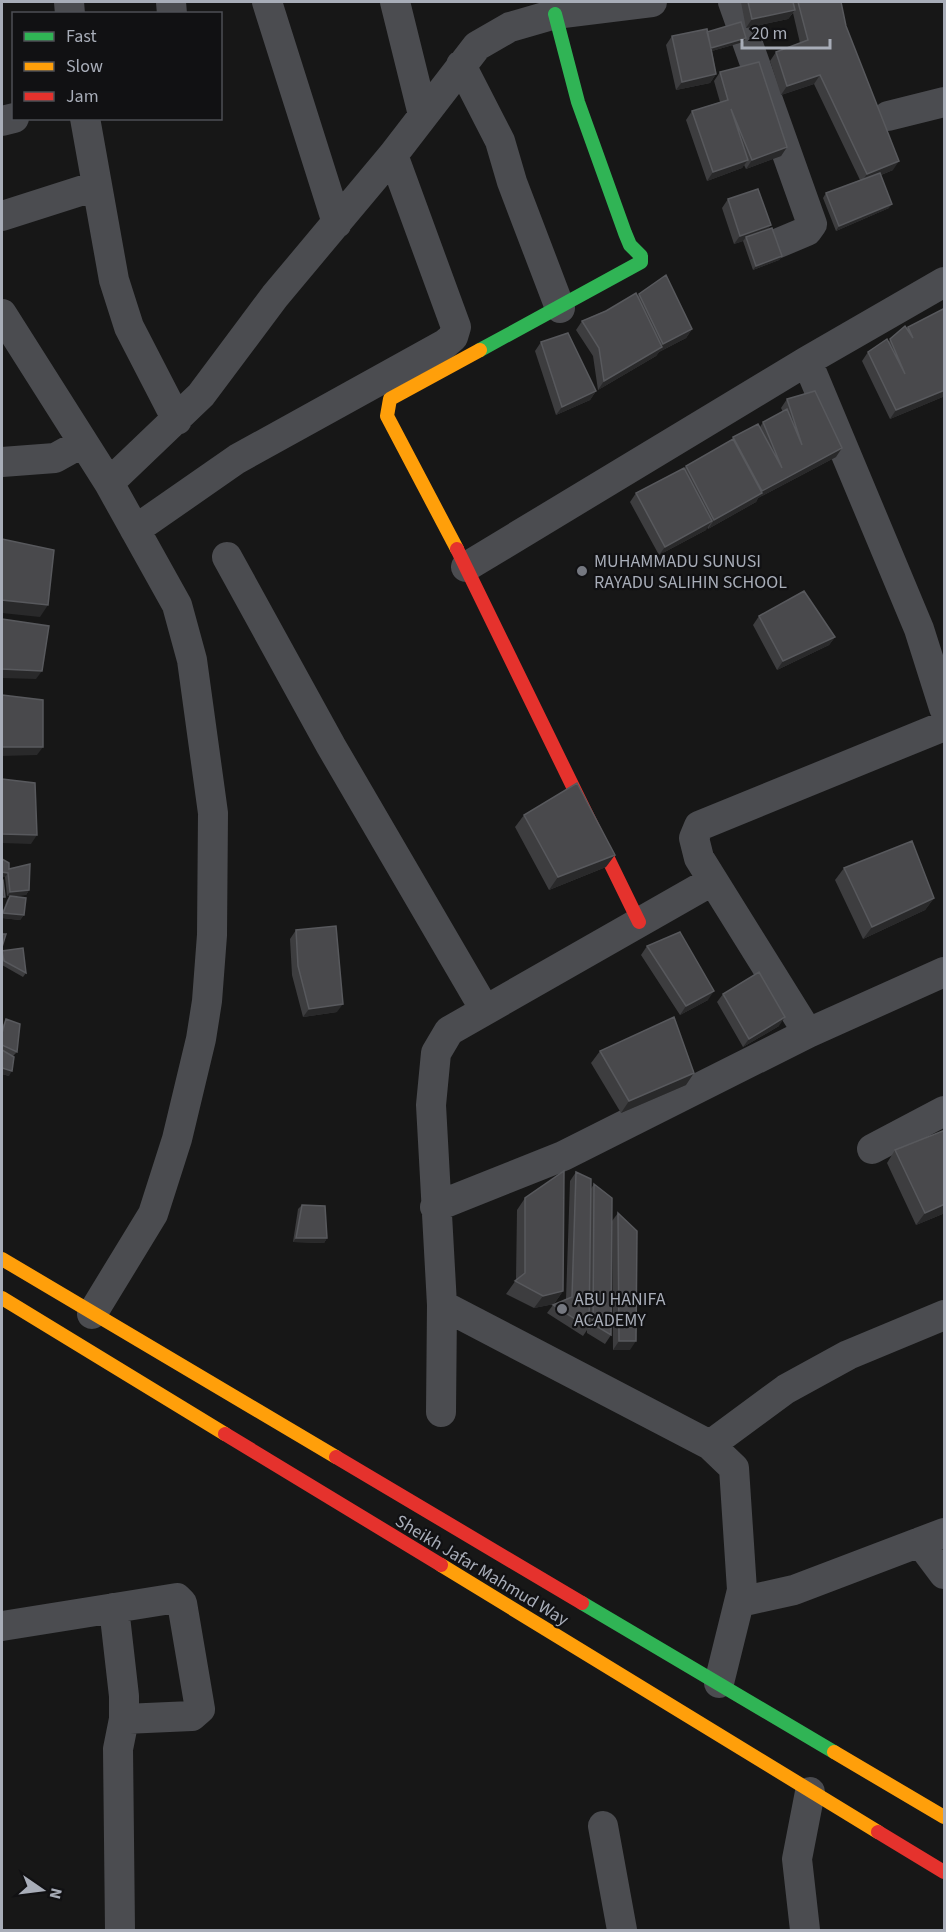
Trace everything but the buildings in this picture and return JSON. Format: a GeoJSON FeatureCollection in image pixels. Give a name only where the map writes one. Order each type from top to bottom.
{"type":"FeatureCollection","features":[{"type":"Feature","properties":{"kind":"main road"},"geometry":{"type":"LineString","coordinates":[[569,9],[562,48],[590,136],[630,245],[641,256],[638,266],[390,399],[387,416],[466,567],[639,922]]}},
{"type":"Feature","properties":{"kind":"main road","name":"Sheikh Jafar Mahmud Way"},"geometry":{"type":"LineString","coordinates":[[2,1259],[945,1817]]}},
{"type":"Feature","properties":{"kind":"main road","name":"Sheikh Jafar Mahmud Way"},"geometry":{"type":"LineString","coordinates":[[2,1298],[810,1792],[945,1872]]}},
{"type":"Feature","properties":{"kind":"street"},"geometry":{"type":"LineString","coordinates":[[267,2],[337,223]]}},
{"type":"Feature","properties":{"kind":"street"},"geometry":{"type":"LineString","coordinates":[[394,2],[423,115]]}},
{"type":"Feature","properties":{"kind":"street"},"geometry":{"type":"LineString","coordinates":[[109,483],[201,396],[275,296],[393,155],[462,64],[486,39],[510,27],[569,9],[652,2]]}},
{"type":"Feature","properties":{"kind":"street"},"geometry":{"type":"LineString","coordinates":[[733,2],[812,224],[807,231],[776,244]]}},
{"type":"Feature","properties":{"kind":"street"},"geometry":{"type":"LineString","coordinates":[[462,64],[500,141],[512,182],[560,308]]}},
{"type":"Feature","properties":{"kind":"street"},"geometry":{"type":"LineString","coordinates":[[888,116],[945,102]]}},
{"type":"Feature","properties":{"kind":"street"},"geometry":{"type":"LineString","coordinates":[[85,120],[114,280],[129,327],[177,420]]}},
{"type":"Feature","properties":{"kind":"street"},"geometry":{"type":"LineString","coordinates":[[135,530],[237,459],[446,344],[453,337],[456,327],[393,155]]}},
{"type":"Feature","properties":{"kind":"street"},"geometry":{"type":"LineString","coordinates":[[2,216],[96,186]]}},
{"type":"Feature","properties":{"kind":"street"},"geometry":{"type":"LineString","coordinates":[[466,567],[807,361],[945,282]]}},
{"type":"Feature","properties":{"kind":"street"},"geometry":{"type":"LineString","coordinates":[[2,314],[10,346],[109,483],[177,605],[189,639],[213,813],[212,935],[201,1039],[162,1192],[153,1214],[92,1314]]}},
{"type":"Feature","properties":{"kind":"street"},"geometry":{"type":"LineString","coordinates":[[807,361],[919,629],[945,708]]}},
{"type":"Feature","properties":{"kind":"street"},"geometry":{"type":"LineString","coordinates":[[2,462],[55,458],[82,443]]}},
{"type":"Feature","properties":{"kind":"street"},"geometry":{"type":"LineString","coordinates":[[227,557],[331,746],[485,1010]]}},
{"type":"Feature","properties":{"kind":"street"},"geometry":{"type":"LineString","coordinates":[[808,1033],[699,858],[694,838],[699,826],[945,726]]}},
{"type":"Feature","properties":{"kind":"street"},"geometry":{"type":"LineString","coordinates":[[441,1412],[442,1305],[431,1106],[436,1053],[449,1031],[712,881]]}},
{"type":"Feature","properties":{"kind":"street"},"geometry":{"type":"LineString","coordinates":[[435,1207],[563,1156],[808,1033],[945,972]]}},
{"type":"Feature","properties":{"kind":"street"},"geometry":{"type":"LineString","coordinates":[[872,1149],[945,1111]]}},
{"type":"Feature","properties":{"kind":"street"},"geometry":{"type":"LineString","coordinates":[[442,1305],[710,1445],[734,1468],[742,1584],[740,1602],[719,1683]]}},
{"type":"Feature","properties":{"kind":"street"},"geometry":{"type":"LineString","coordinates":[[710,1445],[796,1383],[848,1355],[945,1315]]}},
{"type":"Feature","properties":{"kind":"street"},"geometry":{"type":"LineString","coordinates":[[740,1602],[794,1590],[932,1537],[945,1574]]}},
{"type":"Feature","properties":{"kind":"street"},"geometry":{"type":"LineString","coordinates":[[2,1626],[170,1597],[177,1598],[182,1603],[200,1709],[192,1716],[124,1719]]}},
{"type":"Feature","properties":{"kind":"street"},"geometry":{"type":"LineString","coordinates":[[114,1608],[124,1696],[124,1719],[118,1749],[120,1930]]}},
{"type":"Feature","properties":{"kind":"street"},"geometry":{"type":"LineString","coordinates":[[805,1930],[797,1859],[810,1792]]}},
{"type":"Feature","properties":{"kind":"street"},"geometry":{"type":"LineString","coordinates":[[603,1826],[622,1930]]}},
{"type":"Feature","properties":{"kind":"traffic: fast"},"geometry":{"type":"LineString","coordinates":[[480,350],[641,262],[641,256],[630,245],[625,233],[578,102],[555,14]]}},
{"type":"Feature","properties":{"kind":"traffic: fast"},"geometry":{"type":"LineString","coordinates":[[582,1603],[834,1752]]}},
{"type":"Feature","properties":{"kind":"traffic: slow"},"geometry":{"type":"LineString","coordinates":[[457,549],[387,416],[390,399],[480,350]]}},
{"type":"Feature","properties":{"kind":"traffic: slow"},"geometry":{"type":"LineString","coordinates":[[2,1259],[336,1457]]}},
{"type":"Feature","properties":{"kind":"traffic: slow"},"geometry":{"type":"LineString","coordinates":[[2,1298],[225,1434]]}},
{"type":"Feature","properties":{"kind":"traffic: slow"},"geometry":{"type":"LineString","coordinates":[[441,1565],[878,1832]]}},
{"type":"Feature","properties":{"kind":"traffic: slow"},"geometry":{"type":"LineString","coordinates":[[834,1752],[944,1817]]}},
{"type":"Feature","properties":{"kind":"traffic: jam"},"geometry":{"type":"LineString","coordinates":[[457,549],[639,922]]}},
{"type":"Feature","properties":{"kind":"traffic: jam"},"geometry":{"type":"LineString","coordinates":[[225,1434],[441,1565]]}},
{"type":"Feature","properties":{"kind":"traffic: jam"},"geometry":{"type":"LineString","coordinates":[[336,1457],[582,1603]]}},
{"type":"Feature","properties":{"kind":"traffic: jam"},"geometry":{"type":"LineString","coordinates":[[878,1832],[944,1872]]}},
{"type":"Feature","properties":{"kind":"place","name":"MUHAMMADU SUNUSI RAYADU SALIHIN SCHOOL"},"geometry":{"type":"Point","coordinates":[582,571]}},
{"type":"Feature","properties":{"kind":"place","name":"ABU HANIFA ACADEMY"},"geometry":{"type":"Point","coordinates":[562,1309]}}]}
